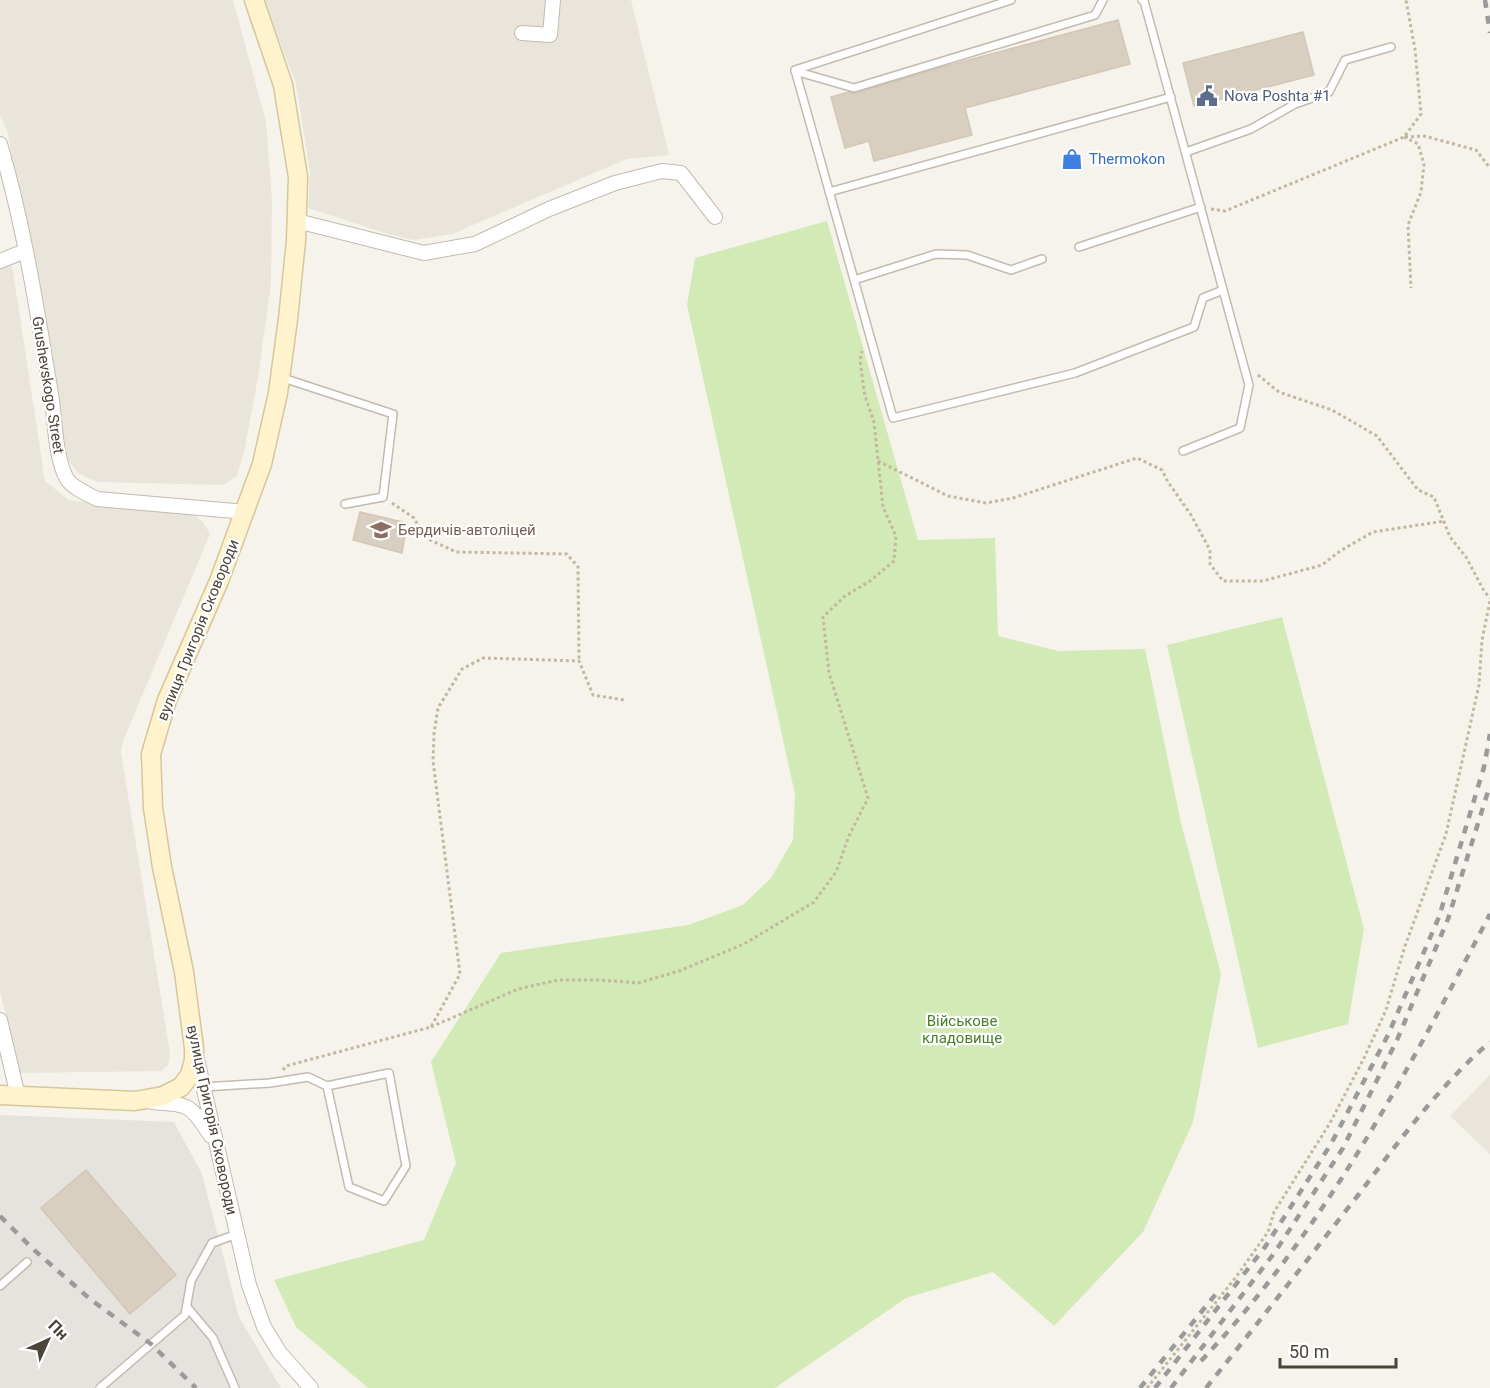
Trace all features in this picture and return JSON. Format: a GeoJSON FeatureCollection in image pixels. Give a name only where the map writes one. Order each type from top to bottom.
{"type":"FeatureCollection","features":[{"type":"Feature","properties":{"kind":"main road","name":"вулиця Григорія Сковороди"},"geometry":{"type":"LineString","coordinates":[[194,1048],[184,972],[162,867],[153,808],[151,754],[167,700],[219,581],[246,512],[262,464],[280,378],[297,221],[298,177],[283,85],[254,0]]}},
{"type":"Feature","properties":{"kind":"main road"},"geometry":{"type":"LineString","coordinates":[[9,1096],[135,1101],[163,1096],[181,1086],[192,1070],[194,1048]]}},
{"type":"Feature","properties":{"kind":"street"},"geometry":{"type":"LineString","coordinates":[[522,33],[550,35],[553,0]]}},
{"type":"Feature","properties":{"kind":"street","name":"Grushevskogo Street"},"geometry":{"type":"LineString","coordinates":[[0,144],[25,251],[52,397],[59,453],[67,479],[82,492],[97,499],[246,512]]}},
{"type":"Feature","properties":{"kind":"street"},"geometry":{"type":"LineString","coordinates":[[297,221],[424,253],[475,244],[549,209],[615,183],[662,171],[681,172],[715,217]]}},
{"type":"Feature","properties":{"kind":"street"},"geometry":{"type":"LineString","coordinates":[[0,261],[25,251]]}},
{"type":"Feature","properties":{"kind":"street"},"geometry":{"type":"LineString","coordinates":[[0,1020],[9,1096]]}},
{"type":"Feature","properties":{"kind":"street","name":"вулиця Григорія Сковороди"},"geometry":{"type":"LineString","coordinates":[[194,1048],[249,1284],[264,1327],[280,1353],[310,1388]]}},
{"type":"Feature","properties":{"kind":"street"},"geometry":{"type":"LineString","coordinates":[[135,1101],[182,1104],[188,1107],[215,1142]]}},
{"type":"Feature","properties":{"kind":"lane"},"geometry":{"type":"LineString","coordinates":[[795,70],[1011,0]]}},
{"type":"Feature","properties":{"kind":"lane"},"geometry":{"type":"LineString","coordinates":[[795,70],[854,88],[1095,15],[1103,0]]}},
{"type":"Feature","properties":{"kind":"lane"},"geometry":{"type":"LineString","coordinates":[[1142,0],[1249,385],[1240,428],[1183,451]]}},
{"type":"Feature","properties":{"kind":"lane"},"geometry":{"type":"LineString","coordinates":[[1186,152],[1251,129],[1295,104],[1329,92],[1345,60],[1391,47]]}},
{"type":"Feature","properties":{"kind":"lane"},"geometry":{"type":"LineString","coordinates":[[795,70],[893,418],[1075,373],[1194,327],[1203,298],[1223,290]]}},
{"type":"Feature","properties":{"kind":"lane"},"geometry":{"type":"LineString","coordinates":[[829,192],[1170,97]]}},
{"type":"Feature","properties":{"kind":"lane"},"geometry":{"type":"LineString","coordinates":[[1079,247],[1201,207]]}},
{"type":"Feature","properties":{"kind":"lane"},"geometry":{"type":"LineString","coordinates":[[854,280],[936,254],[967,255],[1011,270],[1042,259]]}},
{"type":"Feature","properties":{"kind":"lane"},"geometry":{"type":"LineString","coordinates":[[280,378],[393,414],[383,497],[345,504]]}},
{"type":"Feature","properties":{"kind":"lane"},"geometry":{"type":"LineString","coordinates":[[203,1087],[270,1083],[308,1077],[327,1086],[389,1073],[406,1166],[384,1201],[349,1187],[327,1086]]}},
{"type":"Feature","properties":{"kind":"lane"},"geometry":{"type":"LineString","coordinates":[[100,1388],[185,1315],[191,1281],[212,1243],[237,1234]]}},
{"type":"Feature","properties":{"kind":"lane"},"geometry":{"type":"LineString","coordinates":[[0,1286],[27,1262]]}},
{"type":"Feature","properties":{"kind":"lane"},"geometry":{"type":"LineString","coordinates":[[187,1307],[213,1338],[235,1388]]}},
{"type":"Feature","properties":{"kind":"path"},"geometry":{"type":"LineString","coordinates":[[1404,137],[1420,114],[1415,49],[1406,0]]}},
{"type":"Feature","properties":{"kind":"path"},"geometry":{"type":"LineString","coordinates":[[1201,207],[1225,211],[1404,137],[1424,136],[1476,150],[1490,168]]}},
{"type":"Feature","properties":{"kind":"path"},"geometry":{"type":"LineString","coordinates":[[1404,137],[1418,144],[1424,164],[1421,192],[1408,225],[1411,288]]}},
{"type":"Feature","properties":{"kind":"path"},"geometry":{"type":"LineString","coordinates":[[270,1083],[286,1066],[431,1027],[518,988],[558,980],[638,983],[679,971],[744,944],[814,902],[836,872],[849,836],[868,798],[829,673],[823,617],[845,596],[870,581],[894,561],[896,536],[883,507],[874,422],[865,396],[860,361],[864,341]]}},
{"type":"Feature","properties":{"kind":"path"},"geometry":{"type":"LineString","coordinates":[[1147,1388],[1269,1232],[1274,1212],[1330,1123],[1386,1010],[1405,946],[1446,834],[1479,685],[1482,640],[1490,599],[1466,557],[1450,537],[1434,497],[1418,490],[1377,436],[1332,410],[1279,392],[1243,363]]}},
{"type":"Feature","properties":{"kind":"path"},"geometry":{"type":"LineString","coordinates":[[878,461],[948,496],[986,503],[1012,498],[1137,458],[1162,470],[1168,483],[1196,523],[1210,550],[1210,564],[1223,581],[1263,581],[1322,566],[1340,550],[1372,532],[1445,521]]}},
{"type":"Feature","properties":{"kind":"path"},"geometry":{"type":"LineString","coordinates":[[383,497],[414,518],[424,537],[456,552],[567,554],[578,567],[579,661],[593,695],[624,700]]}},
{"type":"Feature","properties":{"kind":"path"},"geometry":{"type":"LineString","coordinates":[[431,1027],[460,974],[433,761],[438,708],[462,669],[483,658],[579,661]]}},
{"type":"Feature","properties":{"kind":"shaded area"},"geometry":{"type":"Polygon","coordinates":[[[0,0],[233,0],[266,122],[272,199],[271,283],[259,371],[245,448],[237,476],[224,485],[97,482],[78,473],[68,460],[7,130],[0,115],[0,0]]]}},
{"type":"Feature","properties":{"kind":"shaded area"},"geometry":{"type":"Polygon","coordinates":[[[263,0],[631,0],[669,155],[627,159],[452,234],[413,240],[308,208],[310,173],[296,83],[263,0]]]}},
{"type":"Feature","properties":{"kind":"shaded area"},"geometry":{"type":"Polygon","coordinates":[[[12,265],[45,481],[69,500],[193,514],[203,522],[210,534],[123,741],[121,752],[170,1053],[168,1065],[162,1071],[20,1073],[0,992],[0,269],[12,265]]]}},
{"type":"Feature","properties":{"kind":"shaded area"},"geometry":{"type":"Polygon","coordinates":[[[1490,1075],[1490,1154],[1450,1116],[1490,1075]]]}},
{"type":"Feature","properties":{"kind":"shaded area"},"geometry":{"type":"Polygon","coordinates":[[[0,1115],[174,1122],[202,1174],[239,1317],[281,1388],[0,1388],[0,1115]]]}},
{"type":"Feature","properties":{"kind":"green space","name":"Військове кладовище"},"geometry":{"type":"Polygon","coordinates":[[[827,221],[918,540],[995,538],[998,636],[1058,651],[1145,649],[1181,823],[1221,974],[1193,1122],[1143,1232],[1054,1326],[993,1272],[906,1298],[775,1388],[368,1388],[296,1327],[274,1280],[424,1240],[456,1163],[431,1062],[501,953],[688,925],[743,905],[771,878],[793,840],[795,794],[687,305],[695,258],[827,221]]]}},
{"type":"Feature","properties":{"kind":"green space"},"geometry":{"type":"Polygon","coordinates":[[[1282,617],[1364,929],[1348,1024],[1258,1048],[1167,645],[1282,617]]]}},
{"type":"Feature","properties":{"kind":"building"},"geometry":{"type":"Polygon","coordinates":[[[1118,20],[1130,64],[965,108],[972,135],[874,161],[869,141],[845,148],[831,97],[849,92],[856,93],[939,68],[1118,20]]]}},
{"type":"Feature","properties":{"kind":"building"},"geometry":{"type":"Polygon","coordinates":[[[1303,32],[1314,75],[1194,106],[1183,63],[1303,32]]]}},
{"type":"Feature","properties":{"kind":"building"},"geometry":{"type":"Polygon","coordinates":[[[360,512],[407,523],[402,553],[353,540],[360,512]]]}},
{"type":"Feature","properties":{"kind":"building"},"geometry":{"type":"Polygon","coordinates":[[[86,1170],[176,1275],[130,1314],[41,1208],[86,1170]]]}},
{"type":"Feature","properties":{"kind":"railway"},"geometry":{"type":"LineString","coordinates":[[1485,0],[1490,33]]}},
{"type":"Feature","properties":{"kind":"railway"},"geometry":{"type":"LineString","coordinates":[[1155,1388],[1265,1247],[1331,1144],[1388,1035],[1439,917],[1484,767],[1490,734]]}},
{"type":"Feature","properties":{"kind":"railway"},"geometry":{"type":"LineString","coordinates":[[1171,1388],[1275,1252],[1343,1148],[1397,1040],[1448,919],[1490,785]]}},
{"type":"Feature","properties":{"kind":"railway"},"geometry":{"type":"LineString","coordinates":[[1201,1361],[1287,1258],[1325,1204],[1395,1090],[1490,914]]}},
{"type":"Feature","properties":{"kind":"railway"},"geometry":{"type":"LineString","coordinates":[[1206,1388],[1421,1114],[1454,1076],[1490,1042]]}},
{"type":"Feature","properties":{"kind":"railway"},"geometry":{"type":"LineString","coordinates":[[0,1216],[33,1249],[90,1299],[151,1344],[196,1388]]}},
{"type":"Feature","properties":{"kind":"railway"},"geometry":{"type":"LineString","coordinates":[[1140,1388],[1219,1290]]}},
{"type":"Feature","properties":{"kind":"place","name":"Nova Poshta #1"},"geometry":{"type":"Point","coordinates":[1207,96]}},
{"type":"Feature","properties":{"kind":"place","name":"Thermokon"},"geometry":{"type":"Point","coordinates":[1072,159]}},
{"type":"Feature","properties":{"kind":"place","name":"Бердичів-автоліцей"},"geometry":{"type":"Point","coordinates":[381,530]}}]}
